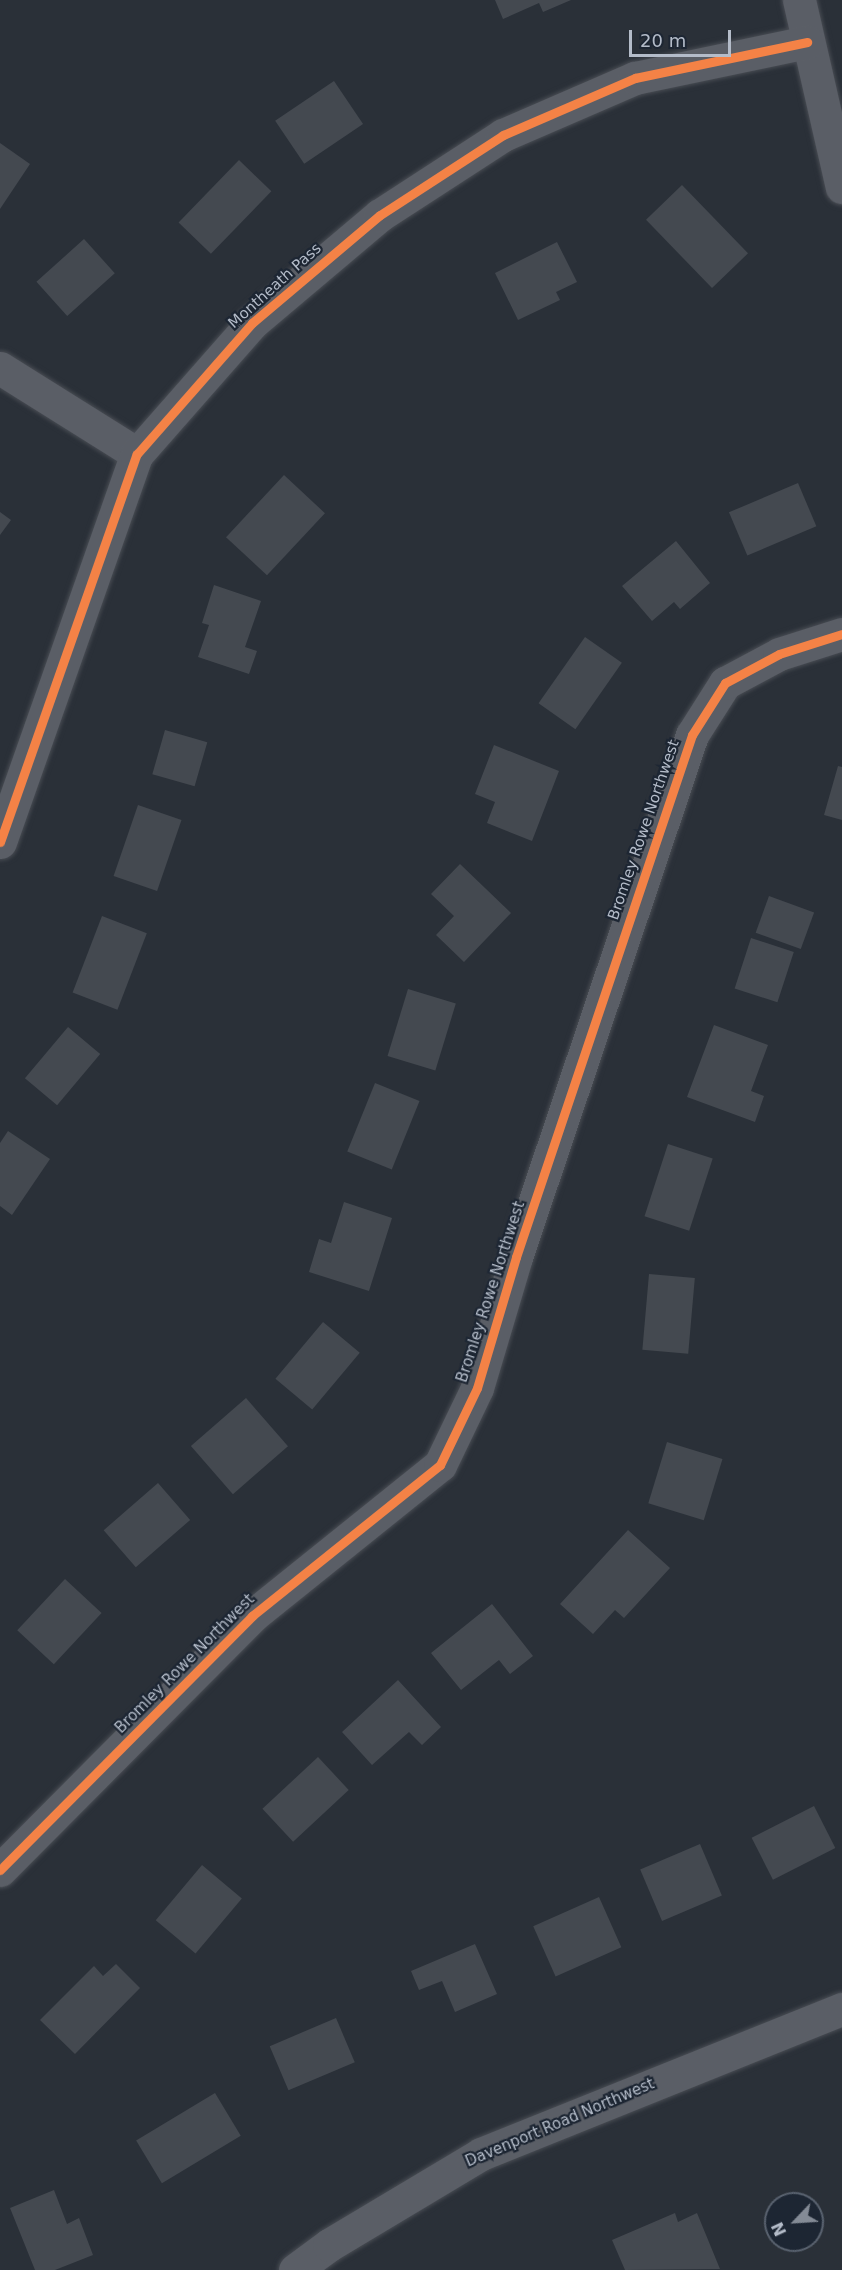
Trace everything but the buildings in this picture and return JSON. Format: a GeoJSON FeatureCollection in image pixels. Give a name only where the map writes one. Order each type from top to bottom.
{"type":"FeatureCollection","features":[{"type":"Feature","properties":{"kind":"street"},"geometry":{"type":"LineString","coordinates":[[799,0],[842,187]]}},
{"type":"Feature","properties":{"kind":"street","name":"Montheath Pass"},"geometry":{"type":"LineString","coordinates":[[0,842],[137,454],[252,323],[380,215],[503,135],[635,78],[807,42]]}},
{"type":"Feature","properties":{"kind":"street"},"geometry":{"type":"LineString","coordinates":[[0,368],[137,454]]}},
{"type":"Feature","properties":{"kind":"street","name":"Bromley Rowe Northwest"},"geometry":{"type":"LineString","coordinates":[[0,1870],[252,1616],[440,1465],[477,1388],[520,1246],[692,735],[725,683],[779,654],[842,634]]}},
{"type":"Feature","properties":{"kind":"street","name":"Davenport Road Northwest"},"geometry":{"type":"LineString","coordinates":[[295,2270],[329,2245],[481,2154],[593,2106],[842,2010]]}},
{"type":"Feature","properties":{"kind":"cycle path"},"geometry":{"type":"LineString","coordinates":[[0,842],[137,454],[252,323],[380,215],[503,135],[635,78],[807,42]]}},
{"type":"Feature","properties":{"kind":"cycle path"},"geometry":{"type":"LineString","coordinates":[[0,1870],[252,1616],[440,1465],[477,1388],[516,1257],[692,735],[725,683],[779,654],[842,634]]}}]}
